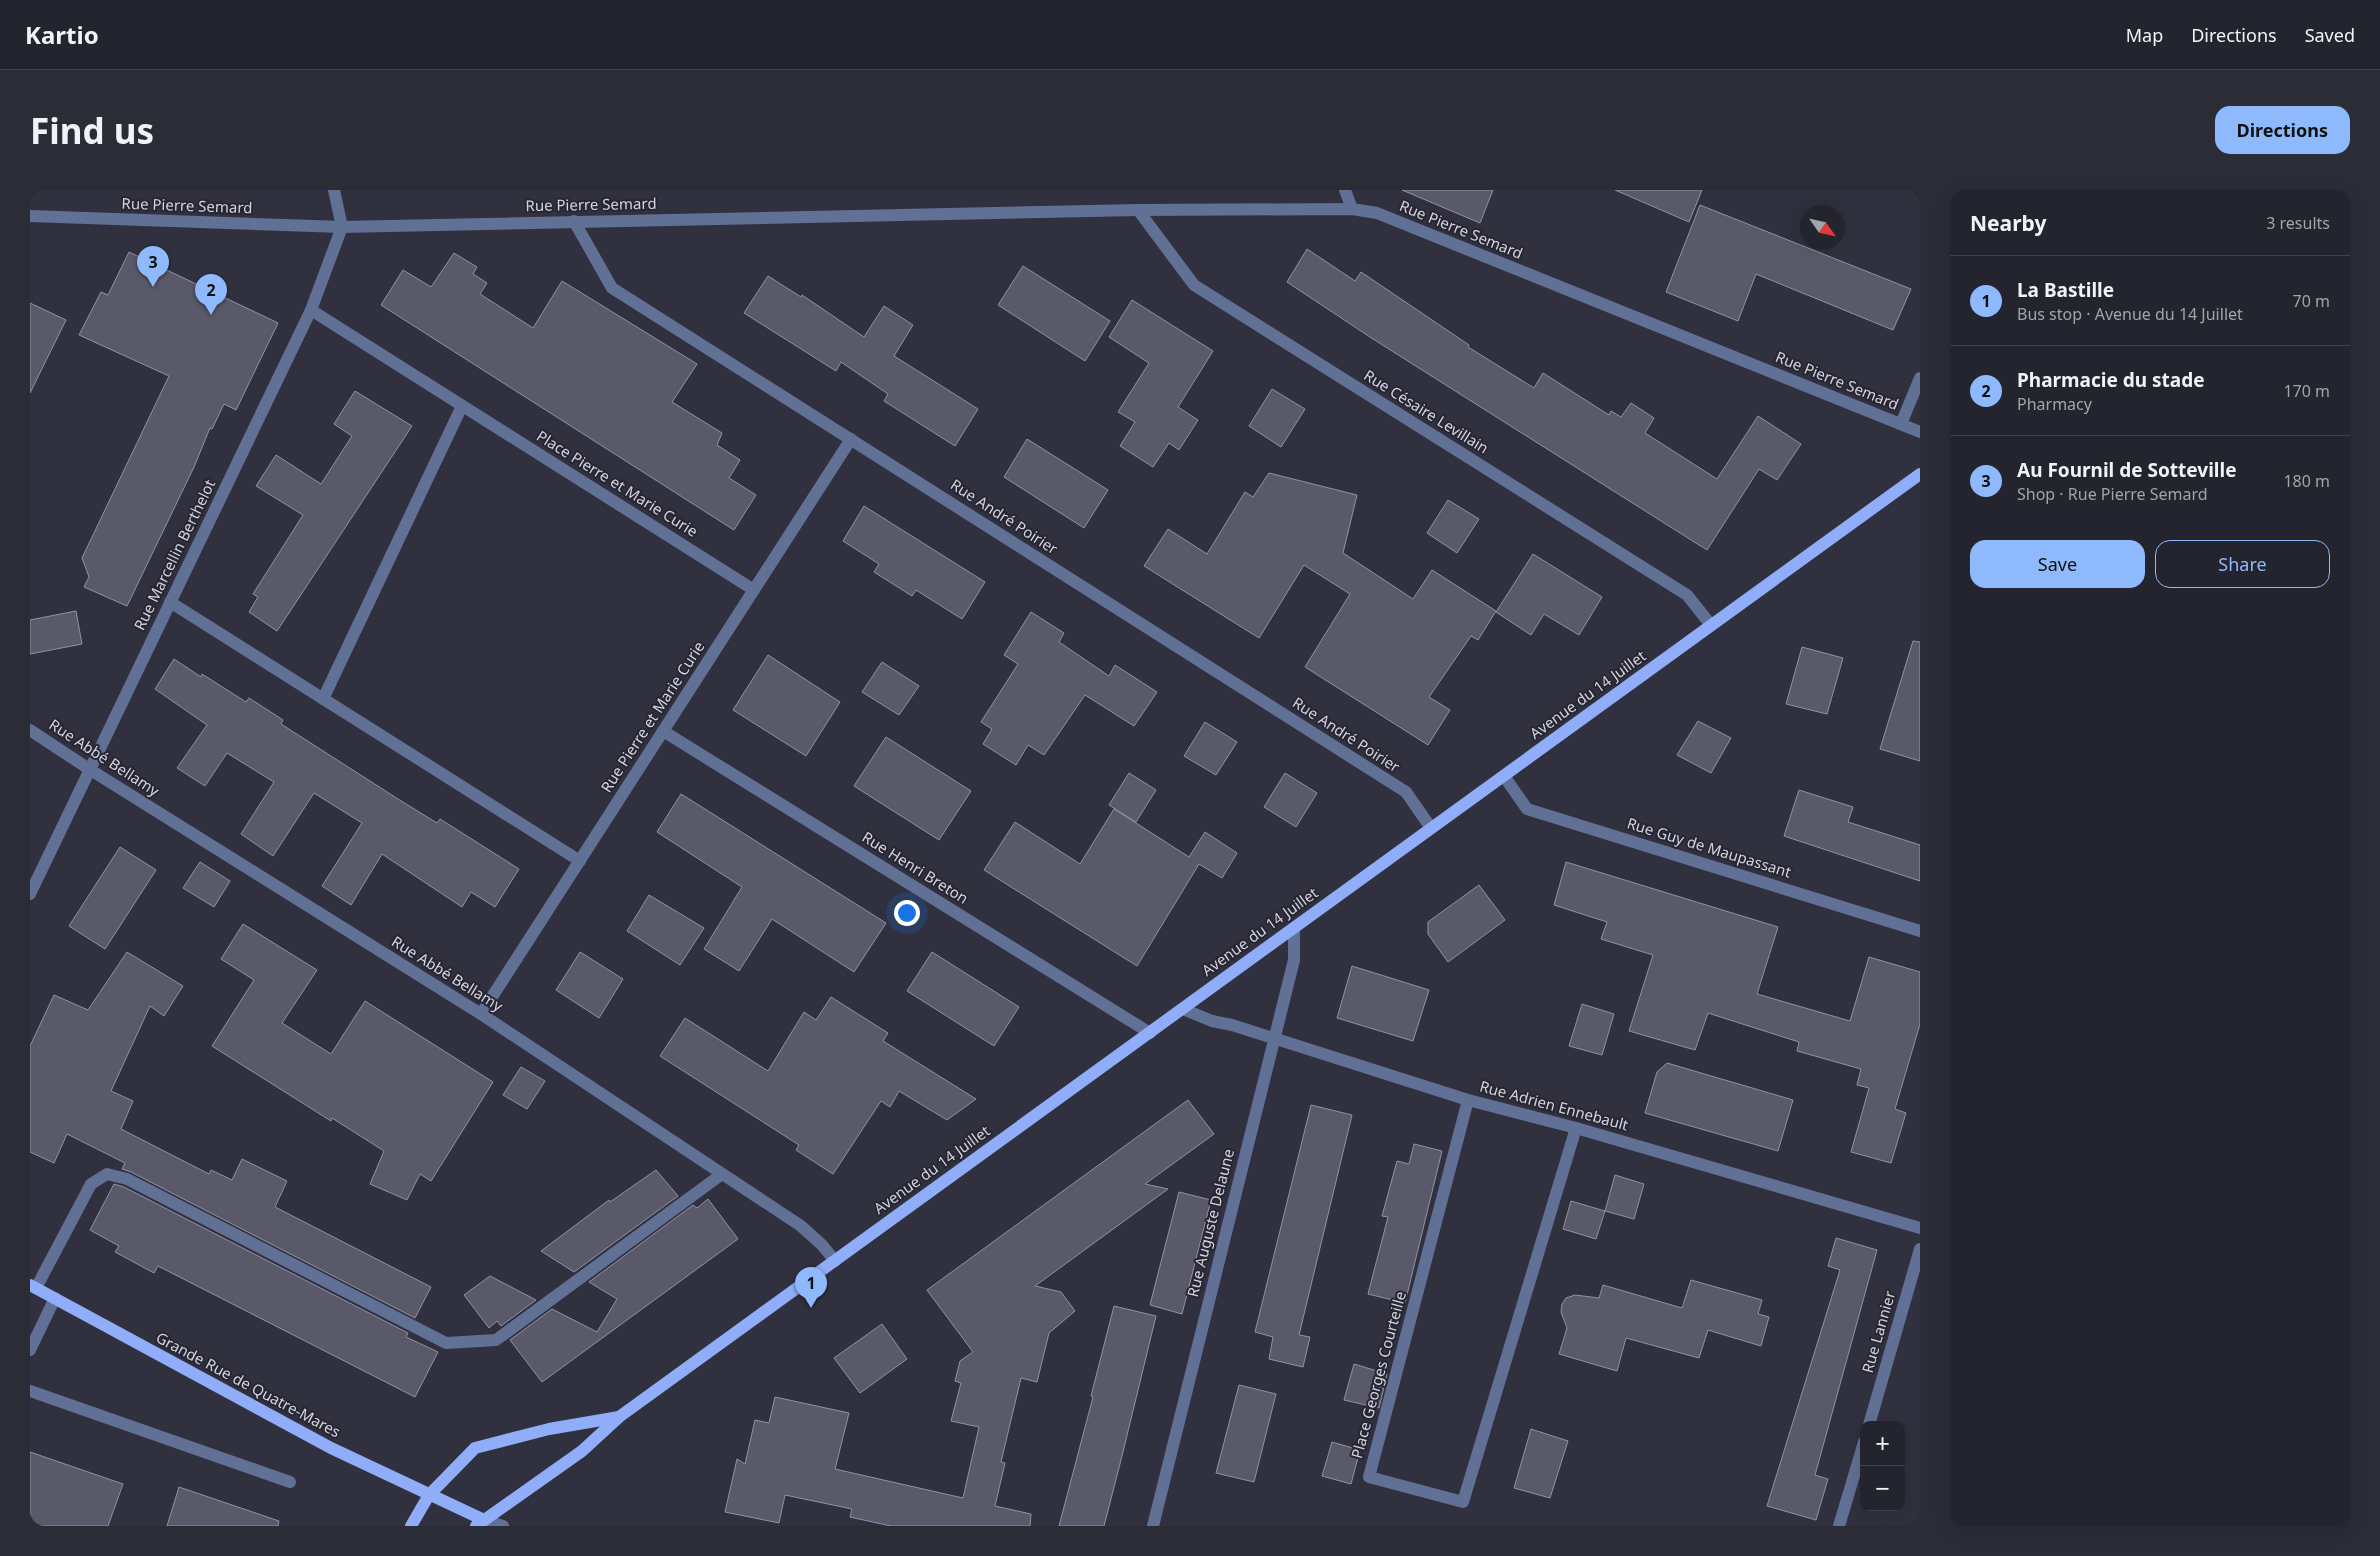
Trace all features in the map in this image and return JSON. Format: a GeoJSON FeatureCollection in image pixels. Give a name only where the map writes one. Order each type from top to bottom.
{"type":"FeatureCollection","features":[{"type":"Feature","properties":{"kind":"main road","name":"Avenue du 14 Juillet"},"geometry":{"type":"LineString","coordinates":[[480,1523],[582,1451],[619,1417],[1920,474]]}},
{"type":"Feature","properties":{"kind":"main road","name":"Grande Rue de Quatre-Mares"},"geometry":{"type":"LineString","coordinates":[[33,1286],[331,1448],[429,1495],[480,1523]]}},
{"type":"Feature","properties":{"kind":"main road","name":"Avenue du 14 Juillet"},"geometry":{"type":"LineString","coordinates":[[412,1526],[429,1495],[475,1448],[549,1429],[619,1417]]}},
{"type":"Feature","properties":{"kind":"street"},"geometry":{"type":"LineString","coordinates":[[334,190],[342,228]]}},
{"type":"Feature","properties":{"kind":"street"},"geometry":{"type":"LineString","coordinates":[[1345,190],[1352,209]]}},
{"type":"Feature","properties":{"kind":"street","name":"Rue Pierre Semard"},"geometry":{"type":"LineString","coordinates":[[30,216],[342,228],[574,221],[1138,210],[1352,209],[1377,213],[1920,432]]}},
{"type":"Feature","properties":{"kind":"street","name":"Rue Césaire Levillain"},"geometry":{"type":"LineString","coordinates":[[1138,210],[1194,285],[1687,596],[1711,625]]}},
{"type":"Feature","properties":{"kind":"street","name":"Rue André Poirier"},"geometry":{"type":"LineString","coordinates":[[574,221],[612,288],[1406,792],[1431,828]]}},
{"type":"Feature","properties":{"kind":"street","name":"Rue Marcellin Berthelot"},"geometry":{"type":"LineString","coordinates":[[30,894],[311,310],[342,228]]}},
{"type":"Feature","properties":{"kind":"street","name":"Place Pierre et Marie Curie"},"geometry":{"type":"LineString","coordinates":[[311,310],[754,590]]}},
{"type":"Feature","properties":{"kind":"street"},"geometry":{"type":"LineString","coordinates":[[1902,424],[1920,378]]}},
{"type":"Feature","properties":{"kind":"street"},"geometry":{"type":"LineString","coordinates":[[323,699],[462,406]]}},
{"type":"Feature","properties":{"kind":"street","name":"Rue Pierre et Marie Curie"},"geometry":{"type":"LineString","coordinates":[[481,1014],[851,439]]}},
{"type":"Feature","properties":{"kind":"street"},"geometry":{"type":"LineString","coordinates":[[170,602],[580,860]]}},
{"type":"Feature","properties":{"kind":"street","name":"Rue Abbé Bellamy"},"geometry":{"type":"LineString","coordinates":[[30,730],[481,1014],[801,1226],[822,1245],[835,1261]]}},
{"type":"Feature","properties":{"kind":"street","name":"Rue Henri Breton"},"geometry":{"type":"LineString","coordinates":[[663,731],[1150,1032]]}},
{"type":"Feature","properties":{"kind":"street","name":"Rue Guy de Maupassant"},"geometry":{"type":"LineString","coordinates":[[1504,776],[1527,809],[1920,931]]}},
{"type":"Feature","properties":{"kind":"street","name":"Rue Auguste Delaune"},"geometry":{"type":"LineString","coordinates":[[1153,1526],[1294,960],[1294,928]]}},
{"type":"Feature","properties":{"kind":"street","name":"Rue Adrien Ennebault"},"geometry":{"type":"LineString","coordinates":[[1183,1008],[1212,1021],[1232,1025],[1468,1100],[1576,1128],[1920,1228]]}},
{"type":"Feature","properties":{"kind":"street","name":"Place Georges Courteille"},"geometry":{"type":"LineString","coordinates":[[1468,1100],[1369,1477],[1454,1500],[1463,1502],[1576,1128]]}},
{"type":"Feature","properties":{"kind":"street"},"geometry":{"type":"LineString","coordinates":[[33,1286],[91,1184],[106,1174],[127,1179],[446,1344],[496,1340],[722,1174]]}},
{"type":"Feature","properties":{"kind":"street","name":"Rue Lannier"},"geometry":{"type":"LineString","coordinates":[[1870,1421],[1920,1249]]}},
{"type":"Feature","properties":{"kind":"street"},"geometry":{"type":"LineString","coordinates":[[30,1350],[55,1298]]}},
{"type":"Feature","properties":{"kind":"street"},"geometry":{"type":"LineString","coordinates":[[30,1391],[290,1482]]}},
{"type":"Feature","properties":{"kind":"street"},"geometry":{"type":"LineString","coordinates":[[1839,1526],[1860,1455]]}},
{"type":"Feature","properties":{"kind":"street"},"geometry":{"type":"LineString","coordinates":[[480,1523],[503,1526]]}},
{"type":"Feature","properties":{"kind":"building"},"geometry":{"type":"Polygon","coordinates":[[[1402,190],[1493,190],[1480,223],[1402,190]]]}},
{"type":"Feature","properties":{"kind":"building"},"geometry":{"type":"Polygon","coordinates":[[[1615,190],[1702,190],[1689,222],[1615,190]]]}},
{"type":"Feature","properties":{"kind":"building"},"geometry":{"type":"Polygon","coordinates":[[[1700,205],[1800,245],[1800,250],[1813,250],[1911,289],[1893,330],[1756,274],[1738,321],[1666,292],[1700,205]]]}},
{"type":"Feature","properties":{"kind":"building"},"geometry":{"type":"Polygon","coordinates":[[[1307,249],[1355,281],[1361,272],[1469,345],[1468,347],[1534,388],[1543,373],[1609,415],[1611,411],[1621,417],[1631,403],[1654,418],[1645,433],[1717,479],[1758,416],[1801,444],[1777,480],[1759,469],[1707,550],[1373,339],[1287,282],[1307,249]]]}},
{"type":"Feature","properties":{"kind":"building"},"geometry":{"type":"Polygon","coordinates":[[[129,252],[278,323],[236,410],[224,404],[212,429],[210,428],[194,467],[127,606],[84,587],[89,577],[82,558],[169,376],[79,335],[101,292],[108,295],[129,252]]]}},
{"type":"Feature","properties":{"kind":"building"},"geometry":{"type":"Polygon","coordinates":[[[454,253],[477,267],[473,274],[487,283],[480,294],[533,328],[562,281],[697,364],[672,402],[722,433],[717,445],[740,460],[729,478],[756,495],[734,530],[381,305],[403,270],[431,287],[454,253]]]}},
{"type":"Feature","properties":{"kind":"building"},"geometry":{"type":"Polygon","coordinates":[[[1023,266],[1110,321],[1085,361],[998,305],[1023,266]]]}},
{"type":"Feature","properties":{"kind":"building"},"geometry":{"type":"Polygon","coordinates":[[[768,276],[801,297],[802,295],[864,337],[884,306],[913,325],[894,356],[978,409],[955,446],[884,401],[888,394],[841,362],[836,371],[744,313],[768,276]]]}},
{"type":"Feature","properties":{"kind":"building"},"geometry":{"type":"Polygon","coordinates":[[[1132,300],[1213,351],[1178,407],[1198,420],[1179,450],[1169,443],[1153,467],[1120,446],[1135,422],[1118,412],[1149,363],[1109,337],[1132,300]]]}},
{"type":"Feature","properties":{"kind":"building"},"geometry":{"type":"Polygon","coordinates":[[[30,303],[66,320],[30,393],[30,303]]]}},
{"type":"Feature","properties":{"kind":"building"},"geometry":{"type":"Polygon","coordinates":[[[1272,389],[1305,409],[1281,447],[1249,426],[1272,389]]]}},
{"type":"Feature","properties":{"kind":"building"},"geometry":{"type":"Polygon","coordinates":[[[355,391],[412,426],[277,631],[249,612],[258,597],[253,594],[303,515],[256,486],[276,455],[321,484],[352,436],[334,424],[355,391]]]}},
{"type":"Feature","properties":{"kind":"building"},"geometry":{"type":"Polygon","coordinates":[[[1027,439],[1108,490],[1084,528],[1004,477],[1027,439]]]}},
{"type":"Feature","properties":{"kind":"building"},"geometry":{"type":"Polygon","coordinates":[[[1269,473],[1357,495],[1343,553],[1413,599],[1432,570],[1496,611],[1478,640],[1471,636],[1429,697],[1450,710],[1428,745],[1305,667],[1350,594],[1304,565],[1259,638],[1144,566],[1168,529],[1207,554],[1245,492],[1253,497],[1269,473]]]}},
{"type":"Feature","properties":{"kind":"building"},"geometry":{"type":"Polygon","coordinates":[[[1448,500],[1479,519],[1457,553],[1427,533],[1448,500]]]}},
{"type":"Feature","properties":{"kind":"building"},"geometry":{"type":"Polygon","coordinates":[[[864,506],[985,582],[962,619],[916,590],[912,596],[874,572],[879,564],[843,541],[864,506]]]}},
{"type":"Feature","properties":{"kind":"building"},"geometry":{"type":"Polygon","coordinates":[[[1533,554],[1602,597],[1579,635],[1544,614],[1531,635],[1496,612],[1533,554]]]}},
{"type":"Feature","properties":{"kind":"building"},"geometry":{"type":"Polygon","coordinates":[[[76,611],[82,644],[30,654],[30,620],[76,611]]]}},
{"type":"Feature","properties":{"kind":"building"},"geometry":{"type":"Polygon","coordinates":[[[1031,612],[1064,633],[1059,642],[1109,676],[1115,665],[1157,692],[1134,726],[1085,695],[1044,755],[1028,745],[1016,765],[983,744],[992,729],[981,722],[1018,664],[1004,655],[1031,612]]]}},
{"type":"Feature","properties":{"kind":"building"},"geometry":{"type":"Polygon","coordinates":[[[1913,641],[1920,642],[1920,761],[1880,749],[1913,641]]]}},
{"type":"Feature","properties":{"kind":"building"},"geometry":{"type":"Polygon","coordinates":[[[1802,647],[1843,658],[1827,714],[1786,704],[1802,647]]]}},
{"type":"Feature","properties":{"kind":"building"},"geometry":{"type":"Polygon","coordinates":[[[768,655],[840,702],[806,756],[733,710],[768,655]]]}},
{"type":"Feature","properties":{"kind":"building"},"geometry":{"type":"Polygon","coordinates":[[[174,659],[201,677],[202,674],[246,702],[249,698],[283,720],[281,724],[398,799],[437,823],[440,819],[519,869],[495,907],[471,892],[462,907],[382,854],[351,905],[322,886],[362,823],[314,793],[273,856],[241,834],[274,782],[227,753],[205,786],[177,768],[207,725],[155,689],[174,659]]]}},
{"type":"Feature","properties":{"kind":"building"},"geometry":{"type":"Polygon","coordinates":[[[882,662],[919,686],[899,715],[862,692],[882,662]]]}},
{"type":"Feature","properties":{"kind":"building"},"geometry":{"type":"Polygon","coordinates":[[[1698,721],[1731,738],[1711,773],[1677,755],[1698,721]]]}},
{"type":"Feature","properties":{"kind":"building"},"geometry":{"type":"Polygon","coordinates":[[[1205,722],[1237,742],[1216,775],[1184,756],[1205,722]]]}},
{"type":"Feature","properties":{"kind":"building"},"geometry":{"type":"Polygon","coordinates":[[[886,737],[971,791],[939,840],[854,786],[886,737]]]}},
{"type":"Feature","properties":{"kind":"building"},"geometry":{"type":"Polygon","coordinates":[[[1129,773],[1156,790],[1136,822],[1109,805],[1129,773]]]}},
{"type":"Feature","properties":{"kind":"building"},"geometry":{"type":"Polygon","coordinates":[[[1285,773],[1317,793],[1296,827],[1264,807],[1285,773]]]}},
{"type":"Feature","properties":{"kind":"building"},"geometry":{"type":"Polygon","coordinates":[[[1799,790],[1853,807],[1848,822],[1920,845],[1920,881],[1784,836],[1799,790]]]}},
{"type":"Feature","properties":{"kind":"building"},"geometry":{"type":"Polygon","coordinates":[[[681,794],[886,923],[854,972],[772,919],[739,971],[704,949],[742,887],[657,832],[681,794]]]}},
{"type":"Feature","properties":{"kind":"building"},"geometry":{"type":"Polygon","coordinates":[[[1114,809],[1189,857],[1205,832],[1237,853],[1222,878],[1199,864],[1137,966],[984,870],[1015,822],[1080,864],[1114,809]]]}},
{"type":"Feature","properties":{"kind":"building"},"geometry":{"type":"Polygon","coordinates":[[[120,847],[156,870],[105,949],[69,926],[120,847]]]}},
{"type":"Feature","properties":{"kind":"building"},"geometry":{"type":"Polygon","coordinates":[[[200,862],[230,881],[214,907],[183,888],[200,862]]]}},
{"type":"Feature","properties":{"kind":"building"},"geometry":{"type":"Polygon","coordinates":[[[1566,862],[1778,927],[1757,994],[1850,1021],[1869,957],[1920,972],[1920,1024],[1895,1109],[1906,1113],[1891,1163],[1851,1152],[1869,1088],[1857,1085],[1861,1069],[1797,1051],[1799,1042],[1708,1013],[1695,1050],[1629,1031],[1653,955],[1601,939],[1607,922],[1554,905],[1566,862]]]}},
{"type":"Feature","properties":{"kind":"building"},"geometry":{"type":"Polygon","coordinates":[[[1479,885],[1505,920],[1448,962],[1428,934],[1428,922],[1479,885]]]}},
{"type":"Feature","properties":{"kind":"building"},"geometry":{"type":"Polygon","coordinates":[[[649,895],[704,928],[680,965],[627,931],[649,895]]]}},
{"type":"Feature","properties":{"kind":"building"},"geometry":{"type":"Polygon","coordinates":[[[243,924],[317,970],[282,1023],[331,1054],[365,1001],[493,1082],[431,1181],[420,1174],[407,1200],[370,1184],[384,1151],[332,1118],[331,1121],[212,1046],[254,980],[221,959],[243,924]]]}},
{"type":"Feature","properties":{"kind":"building"},"geometry":{"type":"Polygon","coordinates":[[[127,952],[183,986],[164,1016],[150,1006],[111,1091],[133,1101],[121,1129],[209,1174],[211,1170],[232,1180],[242,1159],[287,1181],[275,1207],[431,1287],[415,1318],[122,1169],[125,1163],[67,1134],[54,1163],[30,1152],[30,1046],[54,995],[88,1010],[127,952]]]}},
{"type":"Feature","properties":{"kind":"building"},"geometry":{"type":"Polygon","coordinates":[[[580,952],[623,979],[599,1018],[556,990],[580,952]]]}},
{"type":"Feature","properties":{"kind":"building"},"geometry":{"type":"Polygon","coordinates":[[[932,952],[1019,1007],[994,1046],[907,991],[932,952]]]}},
{"type":"Feature","properties":{"kind":"building"},"geometry":{"type":"Polygon","coordinates":[[[1352,966],[1429,990],[1413,1041],[1337,1018],[1352,966]]]}},
{"type":"Feature","properties":{"kind":"building"},"geometry":{"type":"Polygon","coordinates":[[[831,997],[888,1033],[883,1041],[976,1099],[947,1120],[899,1091],[890,1107],[881,1101],[833,1174],[796,1150],[799,1145],[660,1056],[685,1018],[768,1071],[804,1012],[816,1020],[831,997]]]}},
{"type":"Feature","properties":{"kind":"building"},"geometry":{"type":"Polygon","coordinates":[[[1582,1004],[1614,1014],[1602,1055],[1569,1046],[1582,1004]]]}},
{"type":"Feature","properties":{"kind":"building"},"geometry":{"type":"Polygon","coordinates":[[[1667,1063],[1793,1100],[1778,1151],[1645,1113],[1657,1072],[1667,1063]]]}},
{"type":"Feature","properties":{"kind":"building"},"geometry":{"type":"Polygon","coordinates":[[[521,1067],[545,1081],[527,1109],[503,1095],[521,1067]]]}},
{"type":"Feature","properties":{"kind":"building"},"geometry":{"type":"Polygon","coordinates":[[[1188,1100],[1214,1134],[1145,1184],[1168,1189],[1035,1286],[1061,1292],[1075,1311],[1049,1333],[1037,1382],[1021,1378],[1001,1462],[1005,1463],[995,1506],[1031,1514],[1030,1526],[891,1526],[850,1517],[852,1509],[785,1495],[779,1523],[725,1512],[737,1459],[745,1464],[755,1420],[769,1423],[775,1397],[849,1413],[835,1469],[963,1498],[979,1427],[951,1421],[961,1383],[955,1381],[960,1361],[973,1352],[927,1290],[1188,1100]]]}},
{"type":"Feature","properties":{"kind":"building"},"geometry":{"type":"Polygon","coordinates":[[[1311,1105],[1352,1115],[1299,1335],[1310,1337],[1303,1367],[1269,1359],[1273,1337],[1255,1332],[1311,1105]]]}},
{"type":"Feature","properties":{"kind":"building"},"geometry":{"type":"Polygon","coordinates":[[[1414,1144],[1442,1151],[1405,1303],[1368,1294],[1388,1217],[1382,1216],[1397,1161],[1409,1164],[1414,1144]]]}},
{"type":"Feature","properties":{"kind":"building"},"geometry":{"type":"Polygon","coordinates":[[[656,1170],[678,1196],[574,1272],[541,1251],[609,1200],[610,1202],[656,1170]]]}},
{"type":"Feature","properties":{"kind":"building"},"geometry":{"type":"Polygon","coordinates":[[[1615,1175],[1644,1184],[1634,1219],[1605,1211],[1615,1175]]]}},
{"type":"Feature","properties":{"kind":"building"},"geometry":{"type":"Polygon","coordinates":[[[114,1184],[124,1187],[408,1333],[406,1337],[438,1352],[415,1397],[158,1266],[154,1273],[115,1252],[119,1246],[90,1230],[114,1184]]]}},
{"type":"Feature","properties":{"kind":"building"},"geometry":{"type":"Polygon","coordinates":[[[1179,1192],[1211,1200],[1182,1314],[1150,1305],[1179,1192]]]}},
{"type":"Feature","properties":{"kind":"building"},"geometry":{"type":"Polygon","coordinates":[[[708,1199],[738,1239],[542,1382],[510,1340],[552,1309],[597,1332],[617,1299],[589,1282],[693,1205],[697,1208],[708,1199]]]}},
{"type":"Feature","properties":{"kind":"building"},"geometry":{"type":"Polygon","coordinates":[[[1571,1201],[1605,1211],[1596,1239],[1563,1229],[1571,1201]]]}},
{"type":"Feature","properties":{"kind":"building"},"geometry":{"type":"Polygon","coordinates":[[[1836,1238],[1877,1250],[1815,1475],[1828,1479],[1816,1520],[1767,1506],[1840,1270],[1828,1266],[1836,1238]]]}},
{"type":"Feature","properties":{"kind":"building"},"geometry":{"type":"Polygon","coordinates":[[[490,1276],[536,1300],[501,1326],[497,1321],[489,1328],[464,1295],[490,1276]]]}},
{"type":"Feature","properties":{"kind":"building"},"geometry":{"type":"Polygon","coordinates":[[[1691,1280],[1762,1300],[1758,1314],[1769,1317],[1761,1346],[1708,1330],[1699,1358],[1626,1338],[1617,1371],[1559,1354],[1567,1328],[1561,1312],[1562,1304],[1566,1298],[1575,1295],[1599,1298],[1603,1285],[1682,1308],[1691,1280]]]}},
{"type":"Feature","properties":{"kind":"building"},"geometry":{"type":"Polygon","coordinates":[[[1114,1306],[1156,1316],[1122,1456],[1104,1526],[1059,1526],[1093,1397],[1091,1396],[1114,1306]]]}},
{"type":"Feature","properties":{"kind":"building"},"geometry":{"type":"Polygon","coordinates":[[[882,1324],[907,1359],[860,1393],[834,1358],[882,1324]]]}},
{"type":"Feature","properties":{"kind":"building"},"geometry":{"type":"Polygon","coordinates":[[[1354,1364],[1387,1374],[1379,1408],[1344,1400],[1354,1364]]]}},
{"type":"Feature","properties":{"kind":"building"},"geometry":{"type":"Polygon","coordinates":[[[1239,1385],[1276,1394],[1254,1482],[1216,1473],[1239,1385]]]}},
{"type":"Feature","properties":{"kind":"building"},"geometry":{"type":"Polygon","coordinates":[[[1531,1429],[1568,1441],[1550,1498],[1514,1488],[1531,1429]]]}},
{"type":"Feature","properties":{"kind":"building"},"geometry":{"type":"Polygon","coordinates":[[[1332,1442],[1360,1450],[1351,1484],[1322,1476],[1332,1442]]]}},
{"type":"Feature","properties":{"kind":"building"},"geometry":{"type":"Polygon","coordinates":[[[30,1452],[123,1484],[108,1526],[30,1526],[30,1452]]]}},
{"type":"Feature","properties":{"kind":"building"},"geometry":{"type":"Polygon","coordinates":[[[179,1487],[279,1521],[278,1526],[167,1526],[179,1487]]]}},
{"type":"Feature","properties":{"kind":"place","name":"Au Fournil de Sotteville"},"geometry":{"type":"Point","coordinates":[153,287]}},
{"type":"Feature","properties":{"kind":"place","name":"Pharmacie du stade"},"geometry":{"type":"Point","coordinates":[211,315]}},
{"type":"Feature","properties":{"kind":"place","name":"La Bastille"},"geometry":{"type":"Point","coordinates":[811,1308]}}]}
